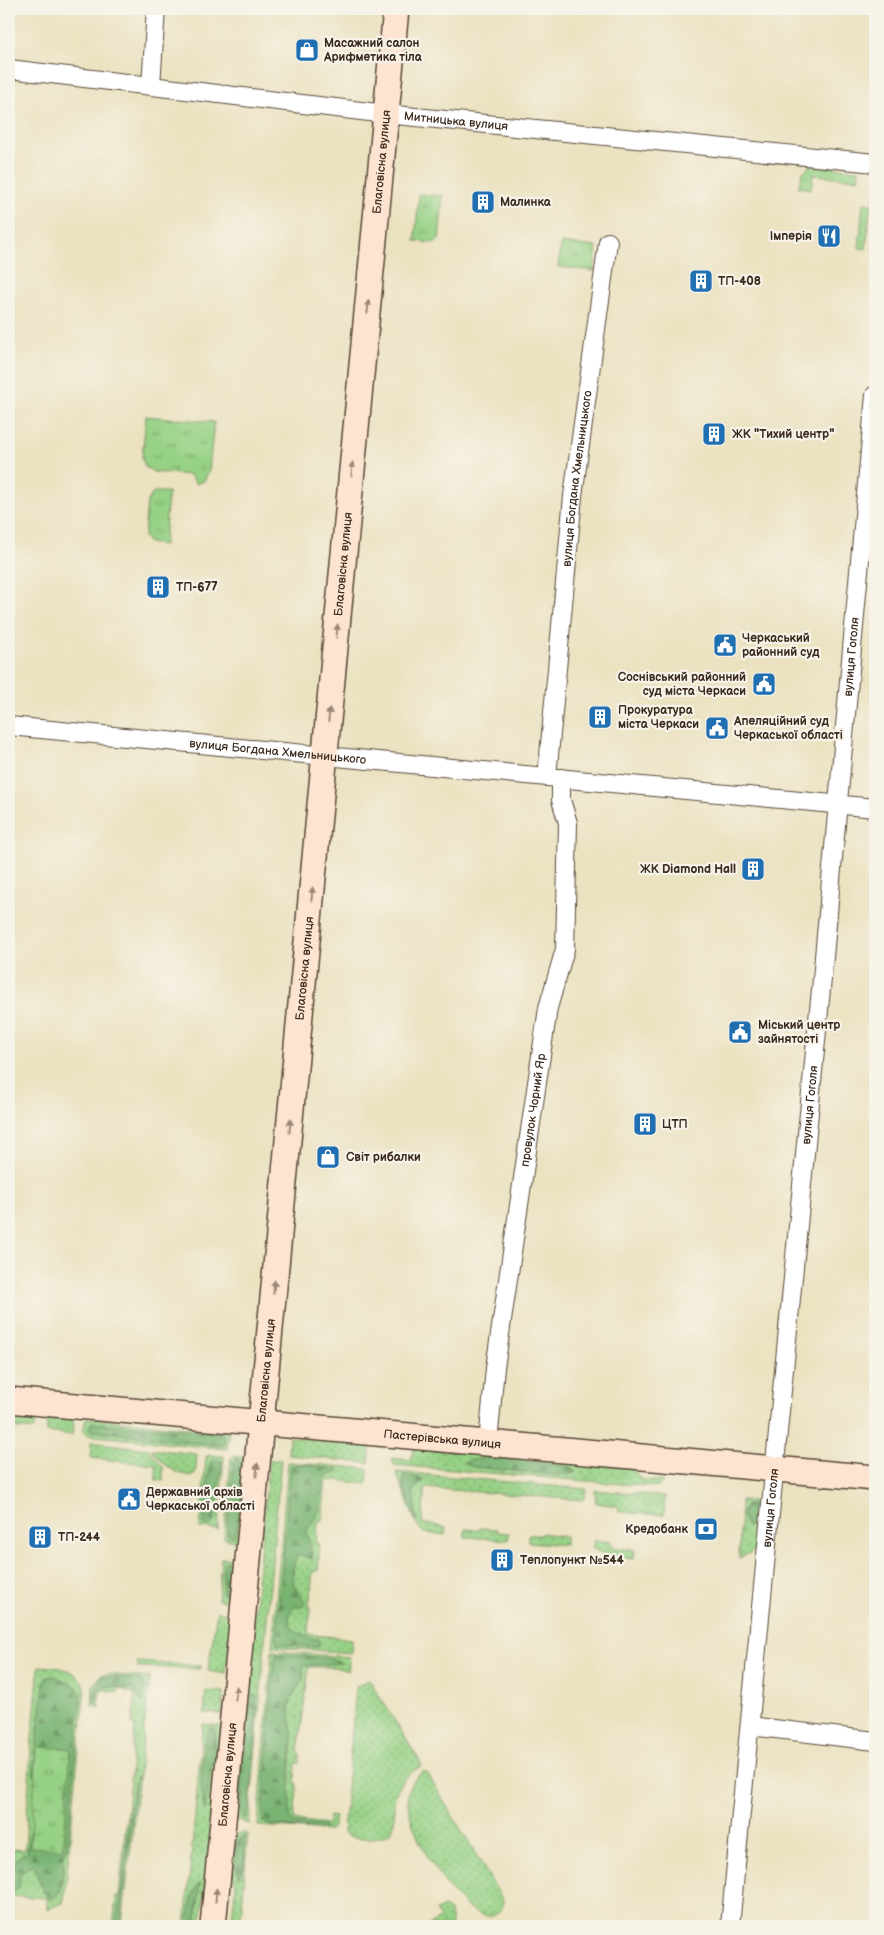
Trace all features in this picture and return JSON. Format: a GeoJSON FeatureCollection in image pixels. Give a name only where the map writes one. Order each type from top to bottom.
{"type":"FeatureCollection","features":[{"type":"Feature","properties":{"kind":"main road","name":"Благовісна вулиця"},"geometry":{"type":"LineString","coordinates":[[213,1926],[396,9]]}},
{"type":"Feature","properties":{"kind":"main road","name":"Пастерівська вулиця"},"geometry":{"type":"LineString","coordinates":[[9,1400],[875,1478]]}},
{"type":"Feature","properties":{"kind":"street"},"geometry":{"type":"LineString","coordinates":[[151,86],[156,9]]}},
{"type":"Feature","properties":{"kind":"street","name":"Митницька вулиця"},"geometry":{"type":"LineString","coordinates":[[9,69],[386,114],[875,163]]}},
{"type":"Feature","properties":{"kind":"street","name":"вулиця Богдана Хмельницького"},"geometry":{"type":"LineString","coordinates":[[554,777],[573,496],[608,242]]}},
{"type":"Feature","properties":{"kind":"street","name":"вулиця Гоголя"},"geometry":{"type":"LineString","coordinates":[[730,1926],[838,804],[875,395]]}},
{"type":"Feature","properties":{"kind":"street","name":"вулиця Богдана Хмельницького"},"geometry":{"type":"LineString","coordinates":[[9,726],[875,808]]}},
{"type":"Feature","properties":{"kind":"street","name":"провулок Чорний Яр"},"geometry":{"type":"LineString","coordinates":[[488,1443],[494,1376],[548,1008],[565,949],[568,823],[554,777]]}},
{"type":"Feature","properties":{"kind":"street"},"geometry":{"type":"LineString","coordinates":[[750,1726],[875,1741]]}},
{"type":"Feature","properties":{"kind":"green space"},"geometry":{"type":"Polygon","coordinates":[[[811,165],[859,170],[858,179],[813,175],[811,189],[798,187],[803,172],[811,165]]]}},
{"type":"Feature","properties":{"kind":"green space"},"geometry":{"type":"Polygon","coordinates":[[[419,194],[443,196],[439,240],[433,243],[415,241],[419,194]]]}},
{"type":"Feature","properties":{"kind":"green space"},"geometry":{"type":"Polygon","coordinates":[[[863,203],[875,204],[875,210],[870,210],[866,249],[859,248],[863,203]]]}},
{"type":"Feature","properties":{"kind":"green space"},"geometry":{"type":"Polygon","coordinates":[[[561,243],[597,247],[594,271],[558,267],[561,243]]]}},
{"type":"Feature","properties":{"kind":"green space"},"geometry":{"type":"Polygon","coordinates":[[[146,416],[214,422],[209,471],[204,481],[196,484],[190,475],[154,472],[145,467],[142,458],[146,416]]]}},
{"type":"Feature","properties":{"kind":"green space"},"geometry":{"type":"Polygon","coordinates":[[[154,492],[168,492],[164,545],[149,543],[144,537],[147,501],[154,492]]]}},
{"type":"Feature","properties":{"kind":"green space"},"geometry":{"type":"Polygon","coordinates":[[[9,1411],[32,1413],[36,1418],[34,1430],[9,1428],[9,1411]]]}},
{"type":"Feature","properties":{"kind":"green space"},"geometry":{"type":"Polygon","coordinates":[[[47,1415],[70,1417],[74,1423],[72,1435],[47,1432],[47,1415]]]}},
{"type":"Feature","properties":{"kind":"green space"},"geometry":{"type":"Polygon","coordinates":[[[86,1418],[229,1432],[227,1449],[86,1435],[83,1432],[86,1418]]]}},
{"type":"Feature","properties":{"kind":"green space"},"geometry":{"type":"Polygon","coordinates":[[[91,1423],[217,1432],[224,1436],[225,1445],[93,1431],[89,1429],[91,1423]]]}},
{"type":"Feature","properties":{"kind":"green space"},"geometry":{"type":"Polygon","coordinates":[[[289,1437],[371,1444],[369,1463],[288,1455],[289,1437]]]}},
{"type":"Feature","properties":{"kind":"green space"},"geometry":{"type":"Polygon","coordinates":[[[91,1442],[148,1449],[163,1467],[163,1481],[156,1480],[156,1465],[90,1458],[91,1442]]]}},
{"type":"Feature","properties":{"kind":"green space"},"geometry":{"type":"Polygon","coordinates":[[[414,1448],[631,1467],[642,1480],[663,1481],[658,1487],[394,1465],[392,1458],[410,1460],[414,1448]]]}},
{"type":"Feature","properties":{"kind":"green space"},"geometry":{"type":"Polygon","coordinates":[[[151,1449],[197,1454],[196,1471],[193,1476],[174,1471],[151,1449]]]}},
{"type":"Feature","properties":{"kind":"green space"},"geometry":{"type":"Polygon","coordinates":[[[208,1455],[224,1456],[218,1530],[200,1528],[206,1457],[208,1455]]]}},
{"type":"Feature","properties":{"kind":"green space"},"geometry":{"type":"Polygon","coordinates":[[[234,1456],[247,1458],[238,1543],[224,1538],[231,1458],[234,1456]]]}},
{"type":"Feature","properties":{"kind":"green space"},"geometry":{"type":"Polygon","coordinates":[[[491,1458],[567,1466],[576,1473],[554,1475],[474,1467],[464,1463],[471,1460],[491,1458]]]}},
{"type":"Feature","properties":{"kind":"green space"},"geometry":{"type":"Polygon","coordinates":[[[237,1459],[242,1463],[242,1491],[240,1512],[233,1538],[227,1534],[234,1462],[237,1459]]]}},
{"type":"Feature","properties":{"kind":"green space"},"geometry":{"type":"Polygon","coordinates":[[[212,1460],[222,1461],[214,1522],[208,1527],[205,1525],[204,1517],[212,1460]]]}},
{"type":"Feature","properties":{"kind":"green space"},"geometry":{"type":"Polygon","coordinates":[[[269,1460],[281,1460],[249,1824],[235,1819],[269,1460]]]}},
{"type":"Feature","properties":{"kind":"green space"},"geometry":{"type":"Polygon","coordinates":[[[288,1462],[368,1469],[367,1484],[335,1480],[326,1481],[322,1521],[318,1521],[316,1544],[320,1544],[318,1571],[313,1571],[309,1607],[311,1607],[308,1634],[352,1639],[351,1653],[272,1647],[288,1462]]]}},
{"type":"Feature","properties":{"kind":"green space"},"geometry":{"type":"Polygon","coordinates":[[[301,1464],[339,1470],[339,1472],[325,1477],[319,1511],[307,1531],[313,1559],[297,1554],[293,1570],[294,1586],[305,1601],[304,1605],[295,1607],[290,1612],[290,1625],[297,1632],[319,1640],[319,1646],[314,1647],[278,1644],[276,1641],[290,1473],[291,1466],[301,1464]]]}},
{"type":"Feature","properties":{"kind":"green space"},"geometry":{"type":"Polygon","coordinates":[[[396,1472],[586,1489],[585,1498],[582,1500],[425,1488],[422,1523],[446,1528],[445,1535],[424,1533],[416,1524],[396,1472]]]}},
{"type":"Feature","properties":{"kind":"green space"},"geometry":{"type":"Polygon","coordinates":[[[407,1475],[424,1480],[413,1490],[417,1521],[404,1489],[403,1476],[407,1475]]]}},
{"type":"Feature","properties":{"kind":"green space"},"geometry":{"type":"Polygon","coordinates":[[[595,1490],[665,1496],[664,1515],[618,1512],[618,1506],[596,1503],[595,1490]]]}},
{"type":"Feature","properties":{"kind":"green space"},"geometry":{"type":"Polygon","coordinates":[[[741,1500],[762,1502],[758,1549],[739,1558],[741,1500]]]}},
{"type":"Feature","properties":{"kind":"green space"},"geometry":{"type":"Polygon","coordinates":[[[746,1505],[754,1505],[756,1515],[755,1521],[747,1527],[742,1515],[746,1505]]]}},
{"type":"Feature","properties":{"kind":"green space"},"geometry":{"type":"Polygon","coordinates":[[[480,1528],[497,1529],[497,1532],[509,1533],[508,1540],[465,1537],[465,1529],[479,1530],[480,1528]]]}},
{"type":"Feature","properties":{"kind":"green space"},"geometry":{"type":"Polygon","coordinates":[[[542,1533],[565,1537],[565,1545],[528,1542],[529,1535],[542,1535],[542,1533]]]}},
{"type":"Feature","properties":{"kind":"green space"},"geometry":{"type":"Polygon","coordinates":[[[594,1540],[611,1542],[611,1548],[635,1550],[634,1559],[612,1557],[592,1549],[594,1540]]]}},
{"type":"Feature","properties":{"kind":"green space"},"geometry":{"type":"Polygon","coordinates":[[[221,1558],[237,1559],[233,1602],[218,1600],[221,1558]]]}},
{"type":"Feature","properties":{"kind":"green space"},"geometry":{"type":"Polygon","coordinates":[[[226,1561],[231,1563],[232,1572],[232,1586],[228,1598],[223,1594],[223,1569],[226,1561]]]}},
{"type":"Feature","properties":{"kind":"green space"},"geometry":{"type":"Polygon","coordinates":[[[217,1610],[231,1617],[226,1674],[208,1671],[217,1610]]]}},
{"type":"Feature","properties":{"kind":"green space"},"geometry":{"type":"Polygon","coordinates":[[[272,1651],[350,1657],[348,1671],[335,1667],[309,1667],[298,1753],[300,1754],[300,1763],[296,1763],[295,1779],[297,1787],[294,1820],[328,1824],[329,1816],[335,1817],[333,1827],[328,1831],[258,1826],[272,1651]]]}},
{"type":"Feature","properties":{"kind":"green space"},"geometry":{"type":"Polygon","coordinates":[[[276,1654],[329,1658],[341,1663],[303,1666],[303,1679],[291,1699],[289,1707],[293,1740],[290,1774],[290,1819],[294,1823],[323,1826],[325,1827],[323,1830],[271,1825],[262,1822],[272,1680],[276,1654]]]}},
{"type":"Feature","properties":{"kind":"green space"},"geometry":{"type":"Polygon","coordinates":[[[137,1662],[202,1666],[200,1669],[138,1667],[137,1662]]]}},
{"type":"Feature","properties":{"kind":"green space"},"geometry":{"type":"Polygon","coordinates":[[[39,1666],[66,1669],[76,1675],[85,1687],[65,1893],[63,1903],[47,1909],[47,1898],[9,1896],[10,1849],[25,1850],[31,1750],[39,1666]]]}},
{"type":"Feature","properties":{"kind":"green space"},"geometry":{"type":"Polygon","coordinates":[[[101,1675],[150,1678],[122,1926],[113,1926],[116,1896],[119,1896],[135,1726],[132,1725],[135,1694],[119,1688],[118,1692],[101,1690],[98,1704],[100,1708],[92,1705],[93,1685],[101,1675]]]}},
{"type":"Feature","properties":{"kind":"green space"},"geometry":{"type":"Polygon","coordinates":[[[55,1676],[77,1687],[81,1696],[67,1848],[62,1858],[64,1865],[60,1892],[51,1900],[43,1891],[35,1868],[31,1866],[20,1873],[19,1887],[13,1891],[12,1871],[17,1858],[27,1853],[30,1833],[33,1827],[37,1780],[34,1776],[34,1765],[44,1683],[47,1677],[55,1676]]]}},
{"type":"Feature","properties":{"kind":"green space"},"geometry":{"type":"Polygon","coordinates":[[[102,1676],[141,1680],[145,1686],[144,1700],[141,1701],[133,1689],[109,1686],[99,1690],[95,1704],[94,1695],[102,1676]]]}},
{"type":"Feature","properties":{"kind":"green space"},"geometry":{"type":"Polygon","coordinates":[[[369,1679],[421,1763],[421,1766],[408,1775],[398,1788],[391,1831],[387,1835],[380,1837],[358,1838],[343,1833],[356,1687],[369,1679]]]}},
{"type":"Feature","properties":{"kind":"green space"},"geometry":{"type":"Polygon","coordinates":[[[206,1691],[224,1692],[222,1714],[204,1713],[206,1691]]]}},
{"type":"Feature","properties":{"kind":"green space"},"geometry":{"type":"Polygon","coordinates":[[[252,1695],[256,1696],[257,1706],[256,1739],[251,1796],[245,1820],[242,1817],[241,1807],[242,1775],[247,1719],[252,1695]]]}},
{"type":"Feature","properties":{"kind":"green space"},"geometry":{"type":"Polygon","coordinates":[[[203,1724],[221,1726],[201,1926],[185,1926],[203,1724]]]}},
{"type":"Feature","properties":{"kind":"green space"},"geometry":{"type":"Polygon","coordinates":[[[210,1728],[215,1728],[215,1742],[205,1811],[201,1783],[205,1743],[210,1728]]]}},
{"type":"Feature","properties":{"kind":"green space"},"geometry":{"type":"Polygon","coordinates":[[[37,1747],[71,1749],[63,1849],[30,1847],[37,1747]]]}},
{"type":"Feature","properties":{"kind":"green space"},"geometry":{"type":"Polygon","coordinates":[[[424,1771],[428,1774],[503,1900],[500,1912],[486,1916],[470,1909],[448,1887],[426,1854],[411,1819],[408,1803],[410,1786],[424,1771]]]}},
{"type":"Feature","properties":{"kind":"green space"},"geometry":{"type":"Polygon","coordinates":[[[136,1777],[120,1926],[115,1926],[122,1889],[130,1806],[136,1777]]]}},
{"type":"Feature","properties":{"kind":"green space"},"geometry":{"type":"Polygon","coordinates":[[[242,1833],[248,1834],[241,1918],[232,1918],[236,1885],[230,1865],[233,1836],[242,1833]]]}},
{"type":"Feature","properties":{"kind":"green space"},"geometry":{"type":"Polygon","coordinates":[[[245,1836],[244,1867],[240,1877],[235,1864],[237,1841],[245,1836]]]}},
{"type":"Feature","properties":{"kind":"green space"},"geometry":{"type":"Polygon","coordinates":[[[200,1883],[196,1926],[190,1926],[191,1903],[197,1886],[200,1883]]]}},
{"type":"Feature","properties":{"kind":"green space"},"geometry":{"type":"Polygon","coordinates":[[[444,1907],[450,1911],[452,1926],[427,1926],[440,1919],[436,1910],[444,1907]]]}},
{"type":"Feature","properties":{"kind":"place","name":"Масажний салон Арифметика тіла"},"geometry":{"type":"Point","coordinates":[307,50]}},
{"type":"Feature","properties":{"kind":"place","name":"Малинка"},"geometry":{"type":"Point","coordinates":[483,202]}},
{"type":"Feature","properties":{"kind":"place","name":"Імперія"},"geometry":{"type":"Point","coordinates":[829,236]}},
{"type":"Feature","properties":{"kind":"place","name":"ТП-408"},"geometry":{"type":"Point","coordinates":[701,281]}},
{"type":"Feature","properties":{"kind":"place","name":"ЖК \"Тихий центр\""},"geometry":{"type":"Point","coordinates":[714,434]}},
{"type":"Feature","properties":{"kind":"place","name":"ТП-677"},"geometry":{"type":"Point","coordinates":[158,587]}},
{"type":"Feature","properties":{"kind":"place","name":"Черкаський районний суд"},"geometry":{"type":"Point","coordinates":[725,645]}},
{"type":"Feature","properties":{"kind":"place","name":"Соснівський районний суд міста Черкаси"},"geometry":{"type":"Point","coordinates":[764,684]}},
{"type":"Feature","properties":{"kind":"place","name":"Прокуратура міста Черкаси"},"geometry":{"type":"Point","coordinates":[600,717]}},
{"type":"Feature","properties":{"kind":"place","name":"Апеляційний суд Черкаської області"},"geometry":{"type":"Point","coordinates":[717,728]}},
{"type":"Feature","properties":{"kind":"place","name":"ЖК Diamond Hall"},"geometry":{"type":"Point","coordinates":[753,869]}},
{"type":"Feature","properties":{"kind":"place","name":"Міський центр зайнятості"},"geometry":{"type":"Point","coordinates":[740,1032]}},
{"type":"Feature","properties":{"kind":"place","name":"ЦТП"},"geometry":{"type":"Point","coordinates":[645,1124]}},
{"type":"Feature","properties":{"kind":"place","name":"Світ рибалки"},"geometry":{"type":"Point","coordinates":[328,1157]}},
{"type":"Feature","properties":{"kind":"place","name":"Державний архів Черкаської області"},"geometry":{"type":"Point","coordinates":[129,1499]}},
{"type":"Feature","properties":{"kind":"place","name":"Кредобанк"},"geometry":{"type":"Point","coordinates":[706,1529]}},
{"type":"Feature","properties":{"kind":"place","name":"ТП-244"},"geometry":{"type":"Point","coordinates":[40,1537]}},
{"type":"Feature","properties":{"kind":"place","name":"Теплопункт №544"},"geometry":{"type":"Point","coordinates":[502,1560]}}]}
